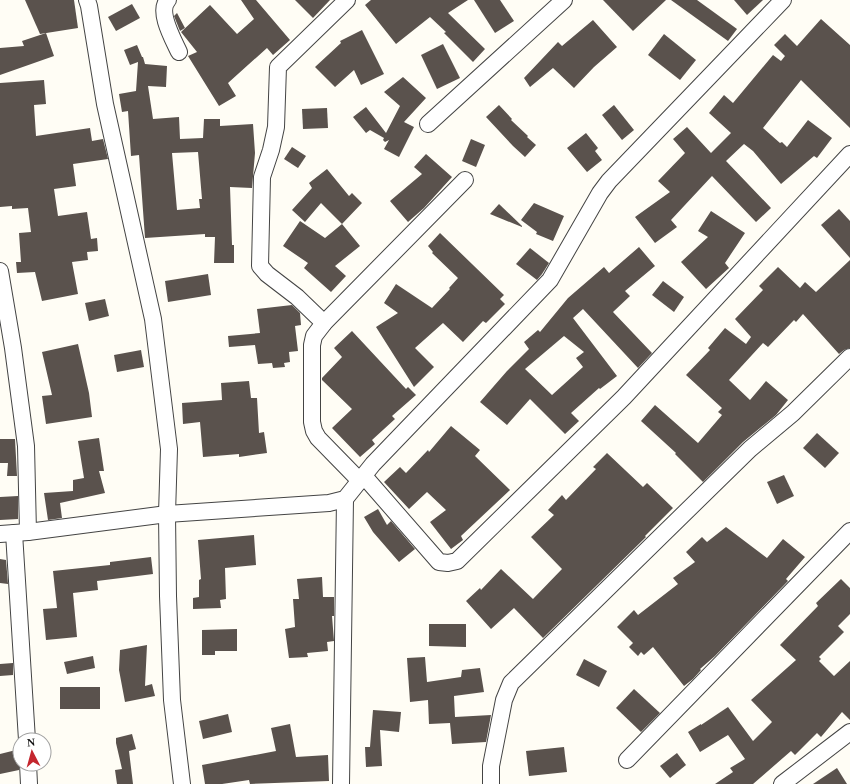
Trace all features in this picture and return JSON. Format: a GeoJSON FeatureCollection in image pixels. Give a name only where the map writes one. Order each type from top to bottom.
{"type":"FeatureCollection","features":[{"type":"Feature","properties":{"kind":"street"},"geometry":{"type":"LineString","coordinates":[[87,0],[105,104],[153,319],[169,449],[167,514],[168,596],[172,700],[182,784]]}},
{"type":"Feature","properties":{"kind":"street"},"geometry":{"type":"LineString","coordinates":[[168,0],[165,3],[164,16],[178,52]]}},
{"type":"Feature","properties":{"kind":"street"},"geometry":{"type":"LineString","coordinates":[[324,324],[297,297],[267,274],[260,266],[262,177],[271,150],[276,128],[278,67],[347,0]]}},
{"type":"Feature","properties":{"kind":"street"},"geometry":{"type":"LineString","coordinates":[[428,124],[564,0]]}},
{"type":"Feature","properties":{"kind":"street"},"geometry":{"type":"LineString","coordinates":[[14,533],[167,514],[329,503],[345,499],[378,458],[550,280],[600,193],[609,181],[783,0]]}},
{"type":"Feature","properties":{"kind":"street"},"geometry":{"type":"LineString","coordinates":[[465,180],[324,324],[314,336],[312,345],[312,422],[314,431],[318,438],[362,479],[439,562],[448,563],[457,561],[624,397],[850,154]]}},
{"type":"Feature","properties":{"kind":"street"},"geometry":{"type":"LineString","coordinates":[[0,271],[13,348],[26,446],[14,533],[26,732]]}},
{"type":"Feature","properties":{"kind":"street"},"geometry":{"type":"LineString","coordinates":[[491,784],[491,766],[504,700],[511,683],[750,449],[793,413],[850,357]]}},
{"type":"Feature","properties":{"kind":"street"},"geometry":{"type":"LineString","coordinates":[[341,784],[345,499]]}},
{"type":"Feature","properties":{"kind":"street"},"geometry":{"type":"LineString","coordinates":[[627,760],[850,531]]}},
{"type":"Feature","properties":{"kind":"street"},"geometry":{"type":"LineString","coordinates":[[782,784],[847,740]]}},
{"type":"Feature","properties":{"kind":"street"},"geometry":{"type":"LineString","coordinates":[[29,772],[30,784]]}},
{"type":"Feature","properties":{"kind":"building"},"geometry":{"type":"Polygon","coordinates":[[[25,0],[74,0],[78,28],[40,34],[25,0]]]}},
{"type":"Feature","properties":{"kind":"building"},"geometry":{"type":"Polygon","coordinates":[[[241,0],[256,0],[290,40],[273,55],[267,48],[228,83],[236,96],[219,106],[188,56],[197,52],[181,32],[210,5],[237,34],[254,19],[241,0]]]}},
{"type":"Feature","properties":{"kind":"building"},"geometry":{"type":"Polygon","coordinates":[[[295,0],[330,0],[313,18],[295,0]]]}},
{"type":"Feature","properties":{"kind":"building"},"geometry":{"type":"Polygon","coordinates":[[[371,0],[468,0],[448,13],[485,49],[473,62],[444,33],[446,32],[430,17],[396,44],[365,5],[371,0]]]}},
{"type":"Feature","properties":{"kind":"building"},"geometry":{"type":"Polygon","coordinates":[[[474,0],[500,0],[514,21],[495,33],[474,0]]]}},
{"type":"Feature","properties":{"kind":"building"},"geometry":{"type":"Polygon","coordinates":[[[603,0],[666,0],[633,31],[603,0]]]}},
{"type":"Feature","properties":{"kind":"building"},"geometry":{"type":"Polygon","coordinates":[[[671,0],[697,0],[737,29],[728,41],[671,0]]]}},
{"type":"Feature","properties":{"kind":"building"},"geometry":{"type":"Polygon","coordinates":[[[734,0],[763,0],[747,15],[734,0]]]}},
{"type":"Feature","properties":{"kind":"building"},"geometry":{"type":"Polygon","coordinates":[[[132,4],[140,18],[116,31],[108,17],[132,4]]]}},
{"type":"Feature","properties":{"kind":"building"},"geometry":{"type":"Polygon","coordinates":[[[177,13],[185,28],[180,31],[174,16],[177,13]]]}},
{"type":"Feature","properties":{"kind":"building"},"geometry":{"type":"Polygon","coordinates":[[[821,19],[850,45],[850,128],[801,80],[763,128],[780,143],[782,142],[787,147],[808,120],[832,138],[817,158],[814,156],[781,184],[753,151],[744,144],[726,161],[771,208],[756,222],[712,176],[671,220],[677,227],[655,243],[635,217],[670,192],[658,181],[685,153],[673,139],[687,127],[711,153],[731,133],[709,113],[724,95],[733,103],[773,55],[781,61],[785,56],[774,45],[785,34],[797,46],[821,19]]]}},
{"type":"Feature","properties":{"kind":"building"},"geometry":{"type":"Polygon","coordinates":[[[593,20],[617,47],[594,67],[574,88],[553,68],[530,87],[524,78],[558,42],[562,46],[593,20]]]}},
{"type":"Feature","properties":{"kind":"building"},"geometry":{"type":"Polygon","coordinates":[[[362,30],[384,74],[361,85],[354,70],[335,87],[315,67],[341,43],[340,41],[362,30]]]}},
{"type":"Feature","properties":{"kind":"building"},"geometry":{"type":"Polygon","coordinates":[[[46,33],[54,56],[0,75],[0,48],[24,46],[22,41],[46,33]]]}},
{"type":"Feature","properties":{"kind":"building"},"geometry":{"type":"Polygon","coordinates":[[[664,34],[696,60],[680,80],[648,55],[664,34]]]}},
{"type":"Feature","properties":{"kind":"building"},"geometry":{"type":"Polygon","coordinates":[[[443,44],[460,78],[437,89],[421,55],[443,44]]]}},
{"type":"Feature","properties":{"kind":"building"},"geometry":{"type":"Polygon","coordinates":[[[137,45],[145,64],[167,66],[166,87],[148,86],[153,119],[179,117],[180,139],[203,138],[204,119],[220,119],[220,126],[253,124],[255,153],[252,188],[230,187],[234,263],[214,263],[215,237],[205,237],[205,234],[145,238],[139,155],[131,156],[128,111],[122,112],[119,94],[136,91],[138,62],[130,65],[124,50],[137,45]],[[198,152],[172,153],[177,210],[200,208],[199,199],[202,199],[198,152]]]}},
{"type":"Feature","properties":{"kind":"building"},"geometry":{"type":"Polygon","coordinates":[[[403,77],[426,98],[404,122],[414,127],[399,157],[384,149],[389,140],[385,142],[383,140],[384,138],[370,130],[366,133],[353,117],[366,107],[386,133],[400,106],[384,92],[403,77]]]}},
{"type":"Feature","properties":{"kind":"building"},"geometry":{"type":"Polygon","coordinates":[[[44,80],[46,104],[34,105],[36,136],[90,128],[92,141],[103,139],[108,159],[73,164],[76,186],[54,189],[58,216],[87,212],[91,239],[97,238],[98,251],[87,252],[88,260],[72,262],[78,294],[42,301],[35,272],[17,273],[16,262],[21,262],[19,233],[31,232],[28,208],[12,209],[12,206],[0,207],[0,83],[44,80]]]}},
{"type":"Feature","properties":{"kind":"building"},"geometry":{"type":"Polygon","coordinates":[[[499,105],[512,119],[511,120],[536,145],[525,157],[486,117],[499,105]]]}},
{"type":"Feature","properties":{"kind":"building"},"geometry":{"type":"Polygon","coordinates":[[[614,105],[634,130],[622,140],[602,115],[614,105]]]}},
{"type":"Feature","properties":{"kind":"building"},"geometry":{"type":"Polygon","coordinates":[[[327,108],[328,128],[303,129],[302,109],[327,108]]]}},
{"type":"Feature","properties":{"kind":"building"},"geometry":{"type":"Polygon","coordinates":[[[586,133],[598,148],[595,151],[602,160],[587,172],[567,148],[586,133]]]}},
{"type":"Feature","properties":{"kind":"building"},"geometry":{"type":"Polygon","coordinates":[[[471,139],[485,145],[476,167],[462,161],[471,139]]]}},
{"type":"Feature","properties":{"kind":"building"},"geometry":{"type":"Polygon","coordinates":[[[292,147],[306,156],[298,168],[284,159],[292,147]]]}},
{"type":"Feature","properties":{"kind":"building"},"geometry":{"type":"Polygon","coordinates":[[[426,154],[452,177],[424,208],[408,222],[390,201],[422,174],[414,167],[426,154]]]}},
{"type":"Feature","properties":{"kind":"building"},"geometry":{"type":"Polygon","coordinates":[[[327,169],[349,196],[352,193],[362,203],[342,224],[321,203],[305,222],[292,210],[312,188],[309,183],[327,169]]]}},
{"type":"Feature","properties":{"kind":"building"},"geometry":{"type":"Polygon","coordinates":[[[534,203],[564,216],[553,241],[536,234],[537,232],[521,220],[534,203]]]}},
{"type":"Feature","properties":{"kind":"building"},"geometry":{"type":"Polygon","coordinates":[[[499,204],[522,226],[522,227],[490,214],[499,204]]]}},
{"type":"Feature","properties":{"kind":"building"},"geometry":{"type":"Polygon","coordinates":[[[839,209],[850,221],[850,258],[821,225],[839,209]]]}},
{"type":"Feature","properties":{"kind":"building"},"geometry":{"type":"Polygon","coordinates":[[[711,211],[745,233],[725,263],[729,268],[706,289],[681,262],[708,237],[698,231],[711,211]]]}},
{"type":"Feature","properties":{"kind":"building"},"geometry":{"type":"Polygon","coordinates":[[[300,221],[325,238],[342,224],[360,246],[335,266],[346,276],[331,292],[304,268],[308,263],[283,246],[300,221]]]}},
{"type":"Feature","properties":{"kind":"building"},"geometry":{"type":"Polygon","coordinates":[[[440,233],[504,295],[500,299],[505,304],[486,323],[483,321],[463,342],[443,323],[415,348],[434,367],[414,387],[376,327],[398,313],[384,303],[396,284],[432,308],[458,278],[432,253],[433,252],[428,246],[440,233]]]}},
{"type":"Feature","properties":{"kind":"building"},"geometry":{"type":"Polygon","coordinates":[[[639,247],[655,266],[625,291],[630,296],[613,312],[652,353],[638,368],[583,309],[573,318],[617,376],[600,389],[599,388],[571,413],[579,421],[565,434],[530,399],[507,425],[480,402],[507,371],[529,349],[524,342],[538,330],[540,332],[568,298],[604,267],[609,273],[639,247]],[[564,336],[525,369],[552,395],[583,367],[576,358],[584,352],[564,336]]]}},
{"type":"Feature","properties":{"kind":"building"},"geometry":{"type":"Polygon","coordinates":[[[530,248],[549,263],[537,280],[516,264],[530,248]]]}},
{"type":"Feature","properties":{"kind":"building"},"geometry":{"type":"Polygon","coordinates":[[[850,260],[850,348],[839,354],[803,314],[796,322],[794,320],[768,347],[763,343],[729,380],[750,400],[766,381],[788,400],[776,415],[743,442],[703,482],[675,454],[676,453],[641,421],[655,405],[698,443],[722,415],[718,412],[722,408],[686,375],[710,350],[708,348],[725,328],[746,344],[751,337],[735,319],[763,290],[759,286],[778,267],[800,288],[805,282],[816,292],[850,260]]]}},
{"type":"Feature","properties":{"kind":"building"},"geometry":{"type":"Polygon","coordinates":[[[208,274],[211,295],[168,302],[165,281],[208,274]]]}},
{"type":"Feature","properties":{"kind":"building"},"geometry":{"type":"Polygon","coordinates":[[[663,281],[684,297],[674,312],[652,295],[663,281]]]}},
{"type":"Feature","properties":{"kind":"building"},"geometry":{"type":"Polygon","coordinates":[[[105,299],[109,316],[89,321],[85,303],[105,299]]]}},
{"type":"Feature","properties":{"kind":"building"},"geometry":{"type":"Polygon","coordinates":[[[292,305],[300,313],[301,325],[295,326],[298,351],[289,352],[290,362],[284,363],[285,367],[273,368],[272,363],[258,364],[255,345],[229,347],[228,336],[260,333],[257,309],[292,305]]]}},
{"type":"Feature","properties":{"kind":"building"},"geometry":{"type":"Polygon","coordinates":[[[352,331],[406,389],[408,387],[416,395],[392,416],[395,419],[372,440],[375,444],[360,457],[332,428],[352,409],[322,380],[322,378],[342,357],[334,348],[352,331]]]}},
{"type":"Feature","properties":{"kind":"building"},"geometry":{"type":"Polygon","coordinates":[[[78,344],[89,393],[92,417],[46,424],[42,396],[52,395],[42,352],[78,344]]]}},
{"type":"Feature","properties":{"kind":"building"},"geometry":{"type":"Polygon","coordinates":[[[141,350],[144,367],[117,372],[114,355],[141,350]]]}},
{"type":"Feature","properties":{"kind":"building"},"geometry":{"type":"Polygon","coordinates":[[[249,381],[251,398],[257,398],[259,433],[264,432],[267,453],[239,457],[239,454],[203,457],[200,422],[183,424],[182,403],[222,400],[221,383],[249,381]]]}},
{"type":"Feature","properties":{"kind":"building"},"geometry":{"type":"Polygon","coordinates":[[[451,426],[480,450],[475,456],[510,490],[461,536],[463,540],[451,549],[430,522],[446,510],[427,492],[409,509],[384,482],[400,467],[406,473],[428,450],[429,452],[451,426]]]}},
{"type":"Feature","properties":{"kind":"building"},"geometry":{"type":"Polygon","coordinates":[[[817,433],[839,453],[825,468],[803,448],[817,433]]]}},
{"type":"Feature","properties":{"kind":"building"},"geometry":{"type":"Polygon","coordinates":[[[99,438],[104,471],[99,471],[105,493],[60,503],[62,518],[48,520],[44,493],[73,491],[73,480],[84,478],[78,441],[99,438]]]}},
{"type":"Feature","properties":{"kind":"building"},"geometry":{"type":"Polygon","coordinates":[[[0,439],[15,439],[17,476],[7,476],[8,463],[0,463],[0,439]]]}},
{"type":"Feature","properties":{"kind":"building"},"geometry":{"type":"Polygon","coordinates":[[[607,453],[643,487],[647,483],[673,508],[645,536],[646,537],[543,638],[514,608],[491,629],[466,601],[480,588],[481,590],[501,569],[533,599],[562,569],[531,537],[554,515],[548,510],[562,495],[566,500],[596,469],[593,467],[607,453]]]}},
{"type":"Feature","properties":{"kind":"building"},"geometry":{"type":"Polygon","coordinates":[[[784,475],[794,496],[777,504],[767,482],[784,475]]]}},
{"type":"Feature","properties":{"kind":"building"},"geometry":{"type":"Polygon","coordinates":[[[18,496],[18,519],[0,520],[0,497],[18,496]]]}},
{"type":"Feature","properties":{"kind":"building"},"geometry":{"type":"Polygon","coordinates":[[[378,509],[387,525],[391,521],[415,549],[399,562],[373,532],[364,517],[378,509]]]}},
{"type":"Feature","properties":{"kind":"building"},"geometry":{"type":"Polygon","coordinates":[[[726,527],[767,558],[783,539],[805,557],[786,579],[788,581],[715,656],[700,669],[701,670],[693,679],[684,686],[653,647],[644,655],[641,652],[638,656],[629,647],[633,643],[617,627],[634,610],[638,615],[678,584],[673,578],[695,562],[686,552],[702,537],[707,542],[726,527]]]}},
{"type":"Feature","properties":{"kind":"building"},"geometry":{"type":"Polygon","coordinates":[[[254,535],[256,565],[225,568],[226,599],[220,600],[221,608],[193,609],[193,598],[199,597],[199,580],[201,579],[198,540],[254,535]]]}},
{"type":"Feature","properties":{"kind":"building"},"geometry":{"type":"Polygon","coordinates":[[[151,557],[153,574],[97,581],[98,590],[73,593],[77,637],[46,640],[43,609],[57,608],[53,571],[110,565],[110,562],[151,557]]]}},
{"type":"Feature","properties":{"kind":"building"},"geometry":{"type":"Polygon","coordinates":[[[0,559],[6,560],[8,584],[0,583],[0,559]]]}},
{"type":"Feature","properties":{"kind":"building"},"geometry":{"type":"Polygon","coordinates":[[[322,577],[323,597],[334,597],[334,616],[332,616],[334,641],[327,642],[328,651],[307,653],[308,657],[289,658],[285,629],[295,627],[293,599],[299,599],[297,579],[322,577]]]}},
{"type":"Feature","properties":{"kind":"building"},"geometry":{"type":"Polygon","coordinates":[[[841,579],[850,588],[850,614],[838,626],[844,632],[819,657],[821,659],[819,661],[834,676],[850,661],[850,720],[842,712],[821,737],[817,733],[795,755],[791,751],[753,784],[715,784],[733,772],[730,768],[745,759],[728,735],[700,752],[688,732],[728,707],[753,741],[772,722],[751,700],[796,660],[780,645],[818,606],[816,603],[841,579]]]}},
{"type":"Feature","properties":{"kind":"building"},"geometry":{"type":"Polygon","coordinates":[[[429,624],[466,624],[466,647],[429,646],[429,624]]]}},
{"type":"Feature","properties":{"kind":"building"},"geometry":{"type":"Polygon","coordinates":[[[237,629],[237,651],[215,651],[215,655],[202,655],[202,630],[237,629]]]}},
{"type":"Feature","properties":{"kind":"building"},"geometry":{"type":"Polygon","coordinates":[[[147,645],[145,686],[152,684],[155,696],[125,702],[119,670],[120,650],[147,645]]]}},
{"type":"Feature","properties":{"kind":"building"},"geometry":{"type":"Polygon","coordinates":[[[93,656],[95,668],[67,674],[64,662],[93,656]]]}},
{"type":"Feature","properties":{"kind":"building"},"geometry":{"type":"Polygon","coordinates":[[[425,657],[427,682],[461,677],[462,670],[480,668],[484,692],[454,696],[455,717],[491,715],[486,742],[452,744],[450,723],[429,724],[428,700],[410,702],[407,658],[425,657]]]}},
{"type":"Feature","properties":{"kind":"building"},"geometry":{"type":"Polygon","coordinates":[[[584,659],[607,671],[599,687],[576,675],[584,659]]]}},
{"type":"Feature","properties":{"kind":"building"},"geometry":{"type":"Polygon","coordinates":[[[13,663],[13,675],[0,676],[0,664],[13,663]]]}},
{"type":"Feature","properties":{"kind":"building"},"geometry":{"type":"Polygon","coordinates":[[[60,687],[100,687],[100,709],[60,709],[60,687]]]}},
{"type":"Feature","properties":{"kind":"building"},"geometry":{"type":"Polygon","coordinates":[[[634,689],[660,713],[641,732],[616,708],[634,689]]]}},
{"type":"Feature","properties":{"kind":"building"},"geometry":{"type":"Polygon","coordinates":[[[373,710],[401,712],[399,732],[380,730],[382,766],[366,767],[365,747],[370,747],[373,710]]]}},
{"type":"Feature","properties":{"kind":"building"},"geometry":{"type":"Polygon","coordinates":[[[228,714],[232,732],[203,739],[199,721],[228,714]]]}},
{"type":"Feature","properties":{"kind":"building"},"geometry":{"type":"Polygon","coordinates":[[[290,724],[296,757],[328,755],[329,781],[250,784],[249,780],[222,784],[205,784],[202,765],[276,751],[271,728],[290,724]]]}},
{"type":"Feature","properties":{"kind":"building"},"geometry":{"type":"Polygon","coordinates":[[[132,734],[136,749],[129,751],[133,784],[117,784],[115,770],[122,769],[116,738],[132,734]]]}},
{"type":"Feature","properties":{"kind":"building"},"geometry":{"type":"Polygon","coordinates":[[[564,747],[567,772],[529,776],[526,751],[564,747]]]}},
{"type":"Feature","properties":{"kind":"building"},"geometry":{"type":"Polygon","coordinates":[[[12,751],[12,771],[0,774],[0,754],[12,751]]]}},
{"type":"Feature","properties":{"kind":"building"},"geometry":{"type":"Polygon","coordinates":[[[677,753],[686,765],[670,778],[660,766],[677,753]]]}},
{"type":"Feature","properties":{"kind":"building"},"geometry":{"type":"Polygon","coordinates":[[[837,768],[847,784],[813,784],[837,768]]]}}]}
